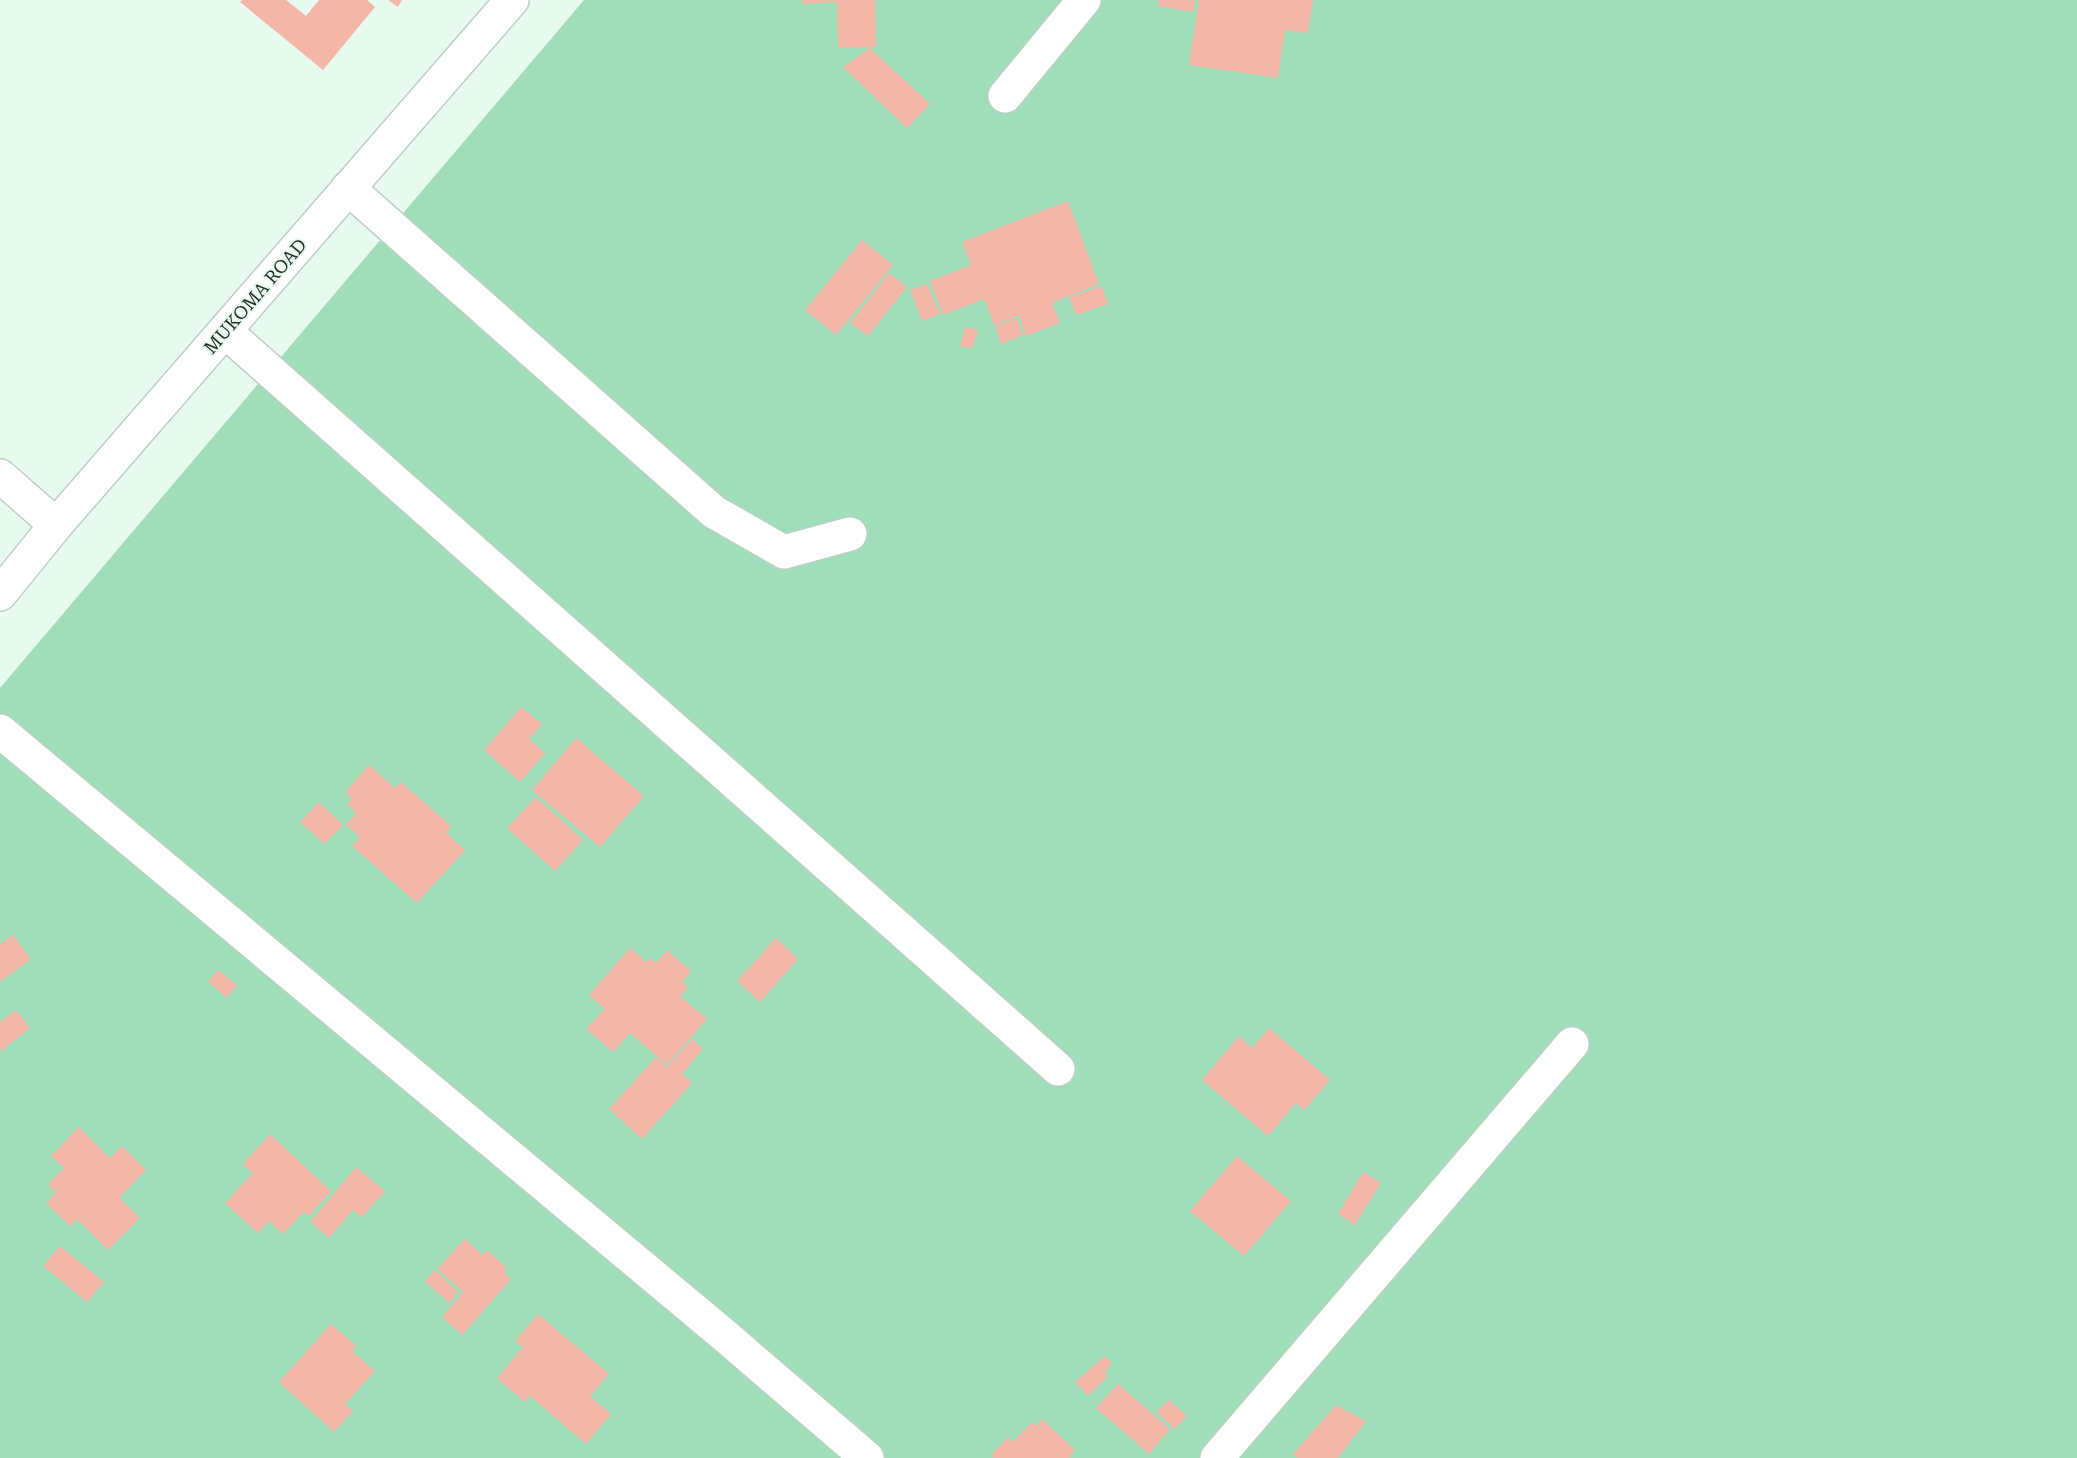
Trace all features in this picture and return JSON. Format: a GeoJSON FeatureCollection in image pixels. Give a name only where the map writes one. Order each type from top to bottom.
{"type":"FeatureCollection","features":[{"type":"Feature","properties":{"kind":"street","name":"MUKOMA ROAD"},"geometry":{"type":"LineString","coordinates":[[0,594],[56,525],[512,0]]}},
{"type":"Feature","properties":{"kind":"street"},"geometry":{"type":"LineString","coordinates":[[1005,96],[1084,0]]}},
{"type":"Feature","properties":{"kind":"street"},"geometry":{"type":"LineString","coordinates":[[348,188],[714,512],[784,552],[850,534]]}},
{"type":"Feature","properties":{"kind":"street"},"geometry":{"type":"LineString","coordinates":[[225,331],[1058,1069]]}},
{"type":"Feature","properties":{"kind":"street"},"geometry":{"type":"LineString","coordinates":[[0,476],[56,525]]}},
{"type":"Feature","properties":{"kind":"street"},"geometry":{"type":"LineString","coordinates":[[0,731],[867,1458]]}},
{"type":"Feature","properties":{"kind":"street"},"geometry":{"type":"LineString","coordinates":[[1217,1458],[1572,1044]]}},
{"type":"Feature","properties":{"kind":"green space"},"geometry":{"type":"Polygon","coordinates":[[[584,0],[2077,0],[2077,1458],[0,1458],[0,688],[584,0]]]}},
{"type":"Feature","properties":{"kind":"building"},"geometry":{"type":"Polygon","coordinates":[[[242,0],[286,0],[306,16],[319,0],[367,0],[375,7],[323,70],[240,2],[242,0]]]}},
{"type":"Feature","properties":{"kind":"building"},"geometry":{"type":"Polygon","coordinates":[[[388,0],[402,0],[398,7],[388,0]]]}},
{"type":"Feature","properties":{"kind":"building"},"geometry":{"type":"Polygon","coordinates":[[[802,0],[837,0],[837,2],[802,4],[802,0]]]}},
{"type":"Feature","properties":{"kind":"building"},"geometry":{"type":"Polygon","coordinates":[[[837,0],[875,0],[876,47],[838,48],[837,0]]]}},
{"type":"Feature","properties":{"kind":"building"},"geometry":{"type":"Polygon","coordinates":[[[1159,0],[1195,0],[1193,12],[1158,6],[1159,0]]]}},
{"type":"Feature","properties":{"kind":"building"},"geometry":{"type":"Polygon","coordinates":[[[1199,0],[1313,0],[1308,33],[1285,30],[1278,78],[1189,65],[1199,0]]]}},
{"type":"Feature","properties":{"kind":"building"},"geometry":{"type":"Polygon","coordinates":[[[870,48],[930,104],[907,128],[843,67],[870,48]]]}},
{"type":"Feature","properties":{"kind":"building"},"geometry":{"type":"Polygon","coordinates":[[[1068,201],[1099,284],[1052,303],[1060,323],[1026,336],[1019,316],[994,325],[984,299],[943,315],[930,281],[971,265],[962,242],[1068,201]]]}},
{"type":"Feature","properties":{"kind":"building"},"geometry":{"type":"Polygon","coordinates":[[[862,240],[893,265],[836,335],[805,310],[862,240]]]}},
{"type":"Feature","properties":{"kind":"building"},"geometry":{"type":"Polygon","coordinates":[[[889,273],[907,287],[868,336],[850,323],[889,273]]]}},
{"type":"Feature","properties":{"kind":"building"},"geometry":{"type":"Polygon","coordinates":[[[927,284],[940,314],[922,321],[910,290],[927,284]]]}},
{"type":"Feature","properties":{"kind":"building"},"geometry":{"type":"Polygon","coordinates":[[[1102,286],[1108,304],[1076,315],[1069,297],[1102,286]]]}},
{"type":"Feature","properties":{"kind":"building"},"geometry":{"type":"Polygon","coordinates":[[[1017,318],[1023,335],[1001,344],[995,326],[1017,318]]]}},
{"type":"Feature","properties":{"kind":"building"},"geometry":{"type":"Polygon","coordinates":[[[965,327],[978,330],[972,349],[960,346],[965,327]]]}},
{"type":"Feature","properties":{"kind":"building"},"geometry":{"type":"Polygon","coordinates":[[[521,707],[542,724],[529,739],[545,753],[520,782],[484,750],[521,707]]]}},
{"type":"Feature","properties":{"kind":"building"},"geometry":{"type":"Polygon","coordinates":[[[576,738],[644,796],[600,847],[532,790],[576,738]]]}},
{"type":"Feature","properties":{"kind":"building"},"geometry":{"type":"Polygon","coordinates":[[[369,765],[395,788],[401,782],[451,826],[446,832],[465,850],[417,903],[352,846],[360,837],[346,825],[356,813],[347,804],[352,799],[345,792],[369,765]]]}},
{"type":"Feature","properties":{"kind":"building"},"geometry":{"type":"Polygon","coordinates":[[[536,797],[583,840],[555,871],[507,828],[536,797]]]}},
{"type":"Feature","properties":{"kind":"building"},"geometry":{"type":"Polygon","coordinates":[[[319,802],[343,825],[324,844],[300,822],[319,802]]]}},
{"type":"Feature","properties":{"kind":"building"},"geometry":{"type":"Polygon","coordinates":[[[13,935],[31,959],[0,982],[0,944],[13,935]]]}},
{"type":"Feature","properties":{"kind":"building"},"geometry":{"type":"Polygon","coordinates":[[[776,938],[798,959],[760,1002],[737,981],[776,938]]]}},
{"type":"Feature","properties":{"kind":"building"},"geometry":{"type":"Polygon","coordinates":[[[630,948],[647,962],[650,958],[656,963],[667,950],[691,971],[682,982],[688,987],[680,996],[707,1019],[667,1065],[630,1033],[613,1052],[586,1029],[605,1009],[589,995],[630,948]]]}},
{"type":"Feature","properties":{"kind":"building"},"geometry":{"type":"Polygon","coordinates":[[[218,970],[237,985],[227,998],[208,982],[218,970]]]}},
{"type":"Feature","properties":{"kind":"building"},"geometry":{"type":"Polygon","coordinates":[[[16,1010],[30,1028],[0,1052],[0,1022],[16,1010]]]}},
{"type":"Feature","properties":{"kind":"building"},"geometry":{"type":"Polygon","coordinates":[[[1269,1028],[1330,1080],[1304,1110],[1296,1103],[1268,1136],[1202,1080],[1239,1036],[1252,1048],[1269,1028]]]}},
{"type":"Feature","properties":{"kind":"building"},"geometry":{"type":"Polygon","coordinates":[[[692,1039],[703,1049],[682,1074],[692,1083],[642,1139],[609,1109],[656,1057],[667,1067],[692,1039]]]}},
{"type":"Feature","properties":{"kind":"building"},"geometry":{"type":"Polygon","coordinates":[[[79,1127],[110,1158],[122,1146],[146,1170],[119,1198],[140,1218],[108,1250],[77,1219],[70,1226],[46,1203],[56,1193],[48,1184],[64,1168],[51,1156],[79,1127]]]}},
{"type":"Feature","properties":{"kind":"building"},"geometry":{"type":"Polygon","coordinates":[[[270,1134],[331,1191],[309,1216],[304,1212],[283,1234],[269,1221],[258,1233],[225,1203],[253,1173],[243,1164],[270,1134]]]}},
{"type":"Feature","properties":{"kind":"building"},"geometry":{"type":"Polygon","coordinates":[[[1237,1156],[1291,1201],[1244,1256],[1190,1211],[1237,1156]]]}},
{"type":"Feature","properties":{"kind":"building"},"geometry":{"type":"Polygon","coordinates":[[[356,1167],[385,1191],[362,1217],[353,1210],[329,1238],[310,1222],[356,1167]]]}},
{"type":"Feature","properties":{"kind":"building"},"geometry":{"type":"Polygon","coordinates":[[[1363,1172],[1381,1183],[1355,1225],[1338,1214],[1363,1172]]]}},
{"type":"Feature","properties":{"kind":"building"},"geometry":{"type":"Polygon","coordinates":[[[465,1239],[483,1255],[487,1250],[507,1268],[504,1272],[511,1279],[462,1335],[442,1317],[463,1292],[437,1269],[465,1239]]]}},
{"type":"Feature","properties":{"kind":"building"},"geometry":{"type":"Polygon","coordinates":[[[60,1246],[104,1282],[87,1302],[43,1266],[60,1246]]]}},
{"type":"Feature","properties":{"kind":"building"},"geometry":{"type":"Polygon","coordinates":[[[435,1270],[458,1292],[449,1303],[425,1281],[435,1270]]]}},
{"type":"Feature","properties":{"kind":"building"},"geometry":{"type":"Polygon","coordinates":[[[538,1314],[609,1374],[590,1396],[611,1414],[586,1444],[530,1396],[525,1402],[497,1378],[523,1347],[515,1341],[538,1314]]]}},
{"type":"Feature","properties":{"kind":"building"},"geometry":{"type":"Polygon","coordinates":[[[331,1324],[356,1346],[352,1351],[375,1371],[345,1404],[353,1411],[334,1432],[279,1382],[331,1324]]]}},
{"type":"Feature","properties":{"kind":"building"},"geometry":{"type":"Polygon","coordinates":[[[1105,1356],[1112,1363],[1105,1372],[1108,1376],[1088,1396],[1075,1382],[1105,1356]]]}},
{"type":"Feature","properties":{"kind":"building"},"geometry":{"type":"Polygon","coordinates":[[[1118,1384],[1170,1429],[1149,1454],[1096,1408],[1118,1384]]]}},
{"type":"Feature","properties":{"kind":"building"},"geometry":{"type":"Polygon","coordinates":[[[1169,1400],[1187,1416],[1175,1429],[1156,1412],[1169,1400]]]}},
{"type":"Feature","properties":{"kind":"building"},"geometry":{"type":"Polygon","coordinates":[[[1336,1405],[1366,1421],[1338,1458],[1297,1458],[1293,1454],[1336,1405]]]}},
{"type":"Feature","properties":{"kind":"building"},"geometry":{"type":"Polygon","coordinates":[[[1042,1419],[1075,1450],[1069,1456],[1072,1458],[994,1458],[991,1455],[1008,1437],[1013,1442],[1032,1422],[1036,1426],[1042,1419]]]}}]}
